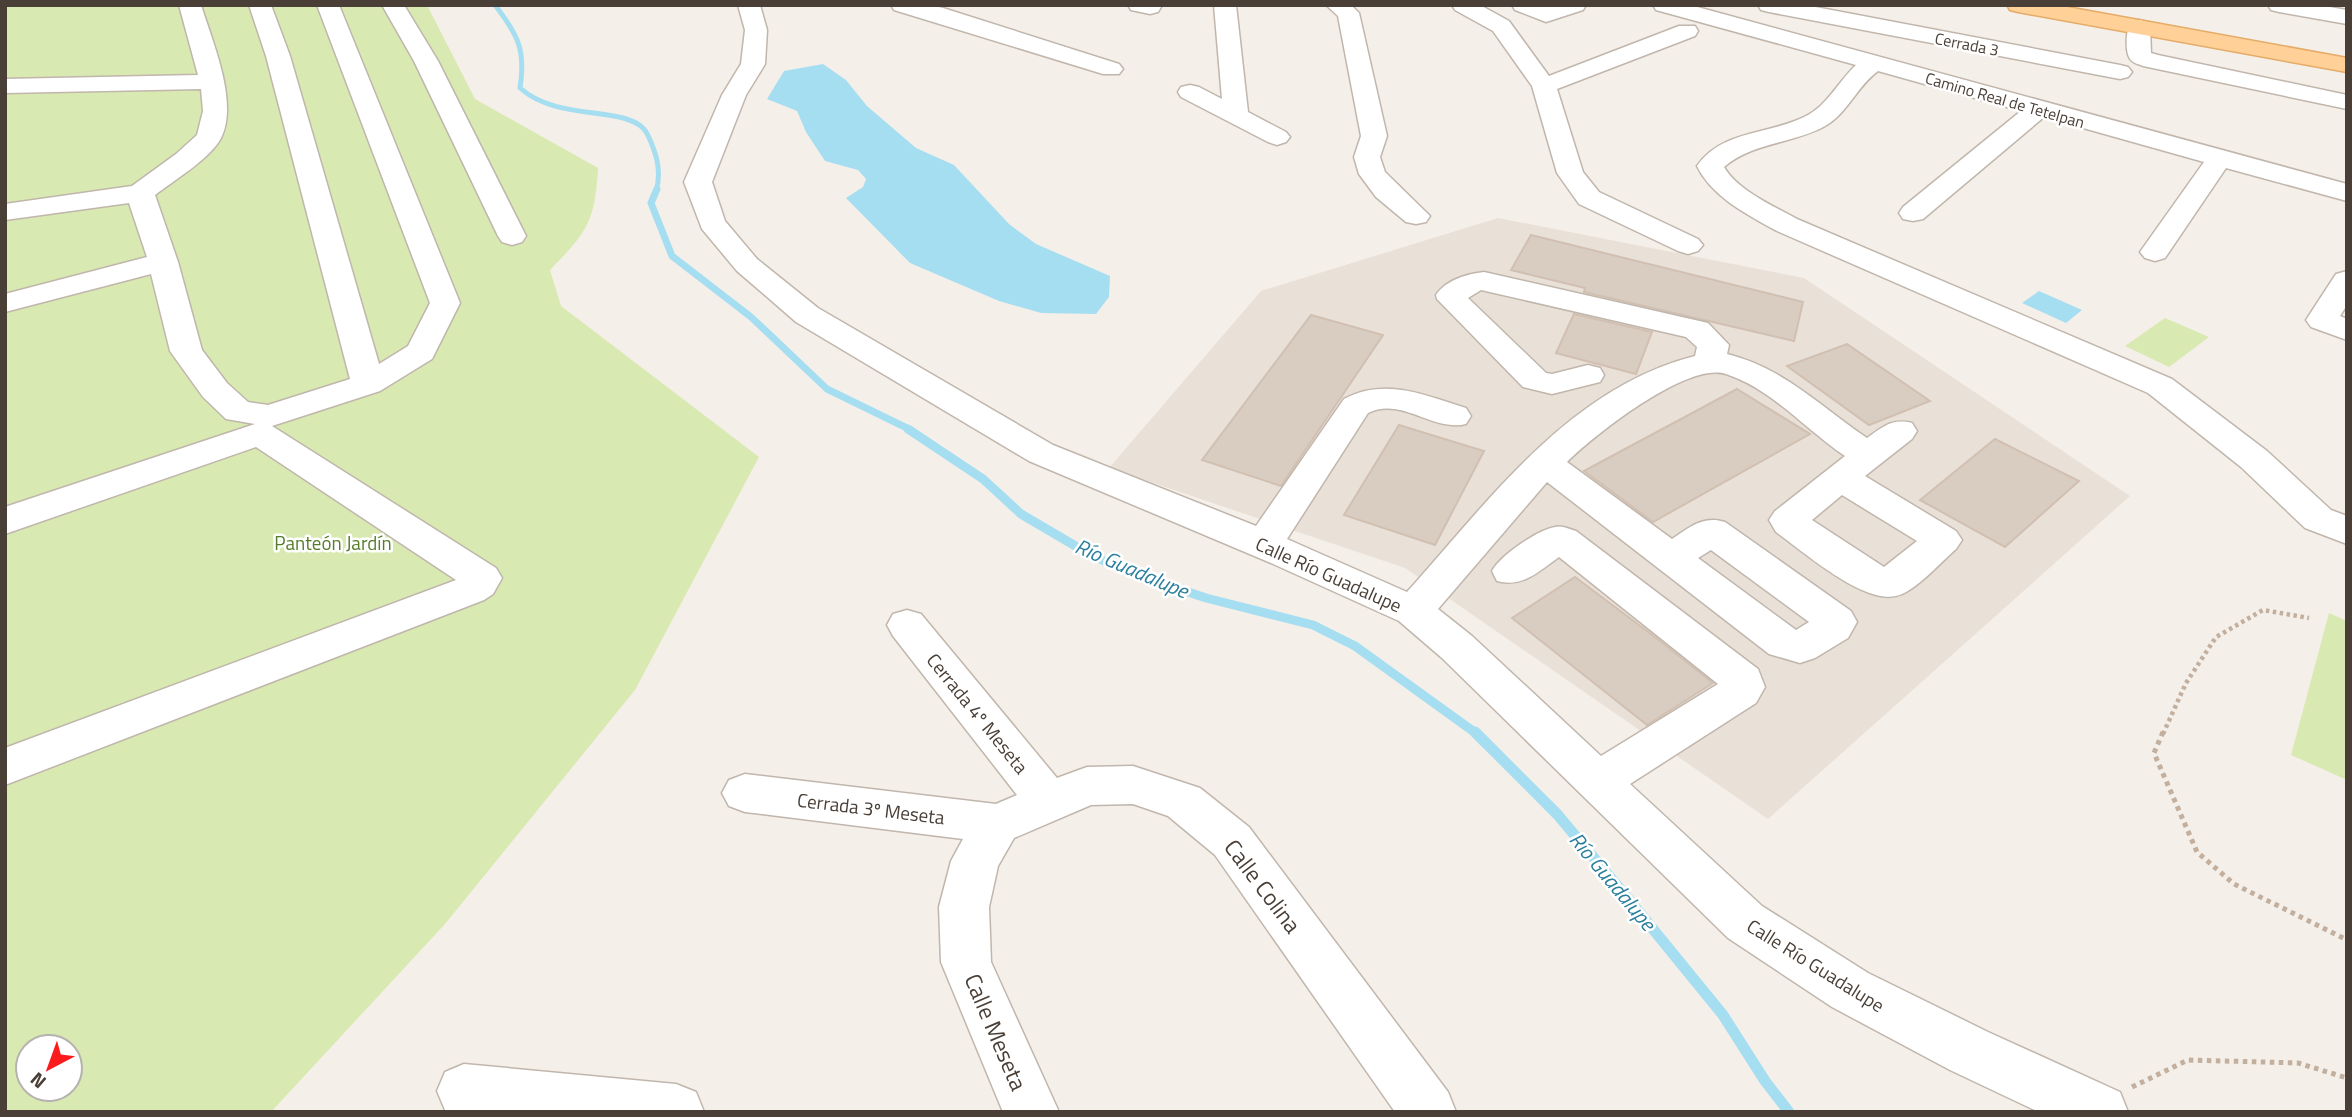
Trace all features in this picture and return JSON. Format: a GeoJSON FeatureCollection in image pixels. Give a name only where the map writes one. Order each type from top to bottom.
{"type":"FeatureCollection","features":[{"type":"Feature","properties":{"kind":"main road"},"geometry":{"type":"LineString","coordinates":[[2018,5],[2347,65]]}},
{"type":"Feature","properties":{"kind":"street"},"geometry":{"type":"LineString","coordinates":[[5,212],[140,193],[185,160],[209,137],[215,111],[212,82],[190,5]]}},
{"type":"Feature","properties":{"kind":"street"},"geometry":{"type":"LineString","coordinates":[[260,5],[278,56],[368,384]]}},
{"type":"Feature","properties":{"kind":"street"},"geometry":{"type":"LineString","coordinates":[[5,521],[368,384],[421,352],[445,303],[328,5]]}},
{"type":"Feature","properties":{"kind":"street"},"geometry":{"type":"LineString","coordinates":[[393,5],[425,61],[512,236]]}},
{"type":"Feature","properties":{"kind":"street","name":"Calle Río Guadalupe"},"geometry":{"type":"LineString","coordinates":[[749,5],[756,30],[753,64],[734,95],[698,182],[712,223],[747,265],[807,315],[1041,453],[1264,544],[1413,611],[1457,647],[1745,922],[1850,990],[1969,1051],[2101,1112]]}},
{"type":"Feature","properties":{"kind":"street"},"geometry":{"type":"LineString","coordinates":[[902,5],[1111,69]]}},
{"type":"Feature","properties":{"kind":"street"},"geometry":{"type":"LineString","coordinates":[[1225,5],[1235,102],[1277,137]]}},
{"type":"Feature","properties":{"kind":"street"},"geometry":{"type":"LineString","coordinates":[[1337,5],[1348,13],[1374,136],[1367,157],[1372,174],[1385,191],[1416,216]]}},
{"type":"Feature","properties":{"kind":"street"},"geometry":{"type":"LineString","coordinates":[[1463,5],[1501,26],[1545,86],[1570,173],[1589,198],[1688,245]]}},
{"type":"Feature","properties":{"kind":"street"},"geometry":{"type":"LineString","coordinates":[[1523,5],[1546,15],[1575,5]]}},
{"type":"Feature","properties":{"kind":"street","name":"Camino Real de Tetelpan"},"geometry":{"type":"LineString","coordinates":[[1664,5],[2347,193]]}},
{"type":"Feature","properties":{"kind":"street","name":"Cerrada 3"},"geometry":{"type":"LineString","coordinates":[[1769,5],[1821,10],[2120,72]]}},
{"type":"Feature","properties":{"kind":"street"},"geometry":{"type":"LineString","coordinates":[[2279,5],[2347,15]]}},
{"type":"Feature","properties":{"kind":"street"},"geometry":{"type":"LineString","coordinates":[[2299,5],[2347,15]]}},
{"type":"Feature","properties":{"kind":"street"},"geometry":{"type":"LineString","coordinates":[[2139,27],[2140,56],[2151,61],[2347,102]]}},
{"type":"Feature","properties":{"kind":"street"},"geometry":{"type":"LineString","coordinates":[[1545,86],[1687,31]]}},
{"type":"Feature","properties":{"kind":"street"},"geometry":{"type":"LineString","coordinates":[[1875,63],[1865,68],[1849,85],[1843,99],[1824,116],[1799,128],[1762,136],[1718,156],[1710,166],[1715,176],[1756,208],[1885,270],[2160,386],[2255,459],[2318,519],[2347,531]]}},
{"type":"Feature","properties":{"kind":"street"},"geometry":{"type":"LineString","coordinates":[[5,86],[212,82]]}},
{"type":"Feature","properties":{"kind":"street"},"geometry":{"type":"LineString","coordinates":[[1762,136],[1772,118],[1793,105],[1836,87],[1849,85]]}},
{"type":"Feature","properties":{"kind":"street"},"geometry":{"type":"LineString","coordinates":[[1793,105],[1824,116]]}},
{"type":"Feature","properties":{"kind":"street"},"geometry":{"type":"LineString","coordinates":[[1913,213],[2039,109]]}},
{"type":"Feature","properties":{"kind":"street"},"geometry":{"type":"LineString","coordinates":[[2155,252],[2219,159]]}},
{"type":"Feature","properties":{"kind":"street"},"geometry":{"type":"LineString","coordinates":[[5,767],[479,584],[482,578],[265,425],[238,411],[215,390],[186,351],[163,262],[140,193]]}},
{"type":"Feature","properties":{"kind":"street"},"geometry":{"type":"LineString","coordinates":[[5,303],[163,262]]}},
{"type":"Feature","properties":{"kind":"street"},"geometry":{"type":"LineString","coordinates":[[2347,280],[2322,320],[2347,331]]}},
{"type":"Feature","properties":{"kind":"street"},"geometry":{"type":"LineString","coordinates":[[1588,375],[1552,384],[1535,380],[1452,299],[1451,295],[1474,282],[1484,281],[1697,330],[1713,345],[1710,361]]}},
{"type":"Feature","properties":{"kind":"street"},"geometry":{"type":"LineString","coordinates":[[1413,611],[1568,439],[1609,408],[1651,383],[1710,361],[1759,375],[1853,466],[1900,432]]}},
{"type":"Feature","properties":{"kind":"street"},"geometry":{"type":"LineString","coordinates":[[1264,544],[1356,407],[1366,398],[1382,396],[1454,416]]}},
{"type":"Feature","properties":{"kind":"street"},"geometry":{"type":"LineString","coordinates":[[1545,463],[1671,558]]}},
{"type":"Feature","properties":{"kind":"street"},"geometry":{"type":"LineString","coordinates":[[1511,571],[1558,539],[1563,540],[1743,681],[1744,687],[1741,691],[1598,782]]}},
{"type":"Feature","properties":{"kind":"street","name":"Cerrada 4º Meseta"},"geometry":{"type":"LineString","coordinates":[[907,625],[1025,812]]}},
{"type":"Feature","properties":{"kind":"street","name":"Calle Colina"},"geometry":{"type":"LineString","coordinates":[[1025,812],[1087,786],[1133,785],[1184,802],[1232,841],[1428,1112]]}},
{"type":"Feature","properties":{"kind":"street","name":"Cerrada 3º Meseta"},"geometry":{"type":"LineString","coordinates":[[745,793],[1025,812]]}},
{"type":"Feature","properties":{"kind":"street","name":"Calle Meseta"},"geometry":{"type":"LineString","coordinates":[[1025,812],[975,861],[964,907],[966,962],[1031,1112]]}},
{"type":"Feature","properties":{"kind":"street"},"geometry":{"type":"LineString","coordinates":[[464,1091],[676,1112]]}},
{"type":"Feature","properties":{"kind":"path"},"geometry":{"type":"LineString","coordinates":[[2308,618],[2263,610],[2216,637],[2186,683],[2154,753],[2197,852],[2234,884],[2347,940]]}},
{"type":"Feature","properties":{"kind":"path"},"geometry":{"type":"LineString","coordinates":[[2145,1080],[2188,1060],[2298,1063],[2347,1079]]}},
{"type":"Feature","properties":{"kind":"shaded area"},"geometry":{"type":"Polygon","coordinates":[[[1498,218],[1804,278],[2130,496],[1768,819],[1405,568],[1109,468],[1261,291],[1498,218]]]}},
{"type":"Feature","properties":{"kind":"green space","name":"Panteón Jardín"},"geometry":{"type":"Polygon","coordinates":[[[5,5],[427,5],[475,99],[598,168],[597,186],[587,225],[573,246],[550,270],[561,306],[759,457],[635,690],[445,924],[271,1112],[5,1112],[5,5]]]}},
{"type":"Feature","properties":{"kind":"green space"},"geometry":{"type":"Polygon","coordinates":[[[2165,318],[2209,337],[2169,367],[2125,346],[2165,318]]]}},
{"type":"Feature","properties":{"kind":"green space"},"geometry":{"type":"Polygon","coordinates":[[[2329,613],[2347,621],[2347,780],[2291,755],[2329,613]]]}},
{"type":"Feature","properties":{"kind":"water"},"geometry":{"type":"Polygon","coordinates":[[[823,64],[846,80],[867,106],[916,148],[954,165],[1009,224],[1036,244],[1110,276],[1109,297],[1096,314],[1041,313],[999,301],[910,263],[846,198],[863,187],[866,179],[858,170],[825,161],[806,132],[797,111],[767,99],[784,71],[823,64]]]}},
{"type":"Feature","properties":{"kind":"water"},"geometry":{"type":"Polygon","coordinates":[[[2039,291],[2082,310],[2066,323],[2022,303],[2039,291]]]}},
{"type":"Feature","properties":{"kind":"building"},"geometry":{"type":"Polygon","coordinates":[[[1531,235],[1803,302],[1794,341],[1584,292],[1585,288],[1511,270],[1531,235]]]}},
{"type":"Feature","properties":{"kind":"building"},"geometry":{"type":"Polygon","coordinates":[[[1574,314],[1652,332],[1636,374],[1556,353],[1574,314]]]}},
{"type":"Feature","properties":{"kind":"building"},"geometry":{"type":"Polygon","coordinates":[[[1311,315],[1383,335],[1281,486],[1202,460],[1311,315]]]}},
{"type":"Feature","properties":{"kind":"building"},"geometry":{"type":"Polygon","coordinates":[[[1847,344],[1930,401],[1869,425],[1787,366],[1847,344]]]}},
{"type":"Feature","properties":{"kind":"building"},"geometry":{"type":"Polygon","coordinates":[[[1737,389],[1810,434],[1653,522],[1584,471],[1737,389]]]}},
{"type":"Feature","properties":{"kind":"building"},"geometry":{"type":"Polygon","coordinates":[[[1399,425],[1484,451],[1435,545],[1344,515],[1399,425]]]}},
{"type":"Feature","properties":{"kind":"building"},"geometry":{"type":"Polygon","coordinates":[[[1995,439],[2079,481],[2005,547],[1920,500],[1995,439]]]}},
{"type":"Feature","properties":{"kind":"building"},"geometry":{"type":"Polygon","coordinates":[[[1575,577],[1713,683],[1647,725],[1512,618],[1575,577]]]}},
{"type":"Feature","properties":{"kind":"waterway","name":"Río Guadalupe"},"geometry":{"type":"LineString","coordinates":[[495,5],[515,34],[521,53],[520,88],[552,105],[619,117],[633,121],[643,128],[655,153],[658,177],[656,191]]}},
{"type":"Feature","properties":{"kind":"waterway","name":"Río Guadalupe"},"geometry":{"type":"LineString","coordinates":[[657,189],[651,203],[672,256],[751,317],[827,389],[911,430]]}},
{"type":"Feature","properties":{"kind":"waterway","name":"Río Guadalupe"},"geometry":{"type":"LineString","coordinates":[[908,429],[983,479],[1021,514],[1089,554],[1126,571],[1206,598],[1313,625],[1355,646],[1477,734]]}},
{"type":"Feature","properties":{"kind":"waterway","name":"Río Guadalupe"},"geometry":{"type":"LineString","coordinates":[[1477,734],[1557,814],[1630,901],[1723,1015],[1765,1081],[1789,1112]]}}]}
